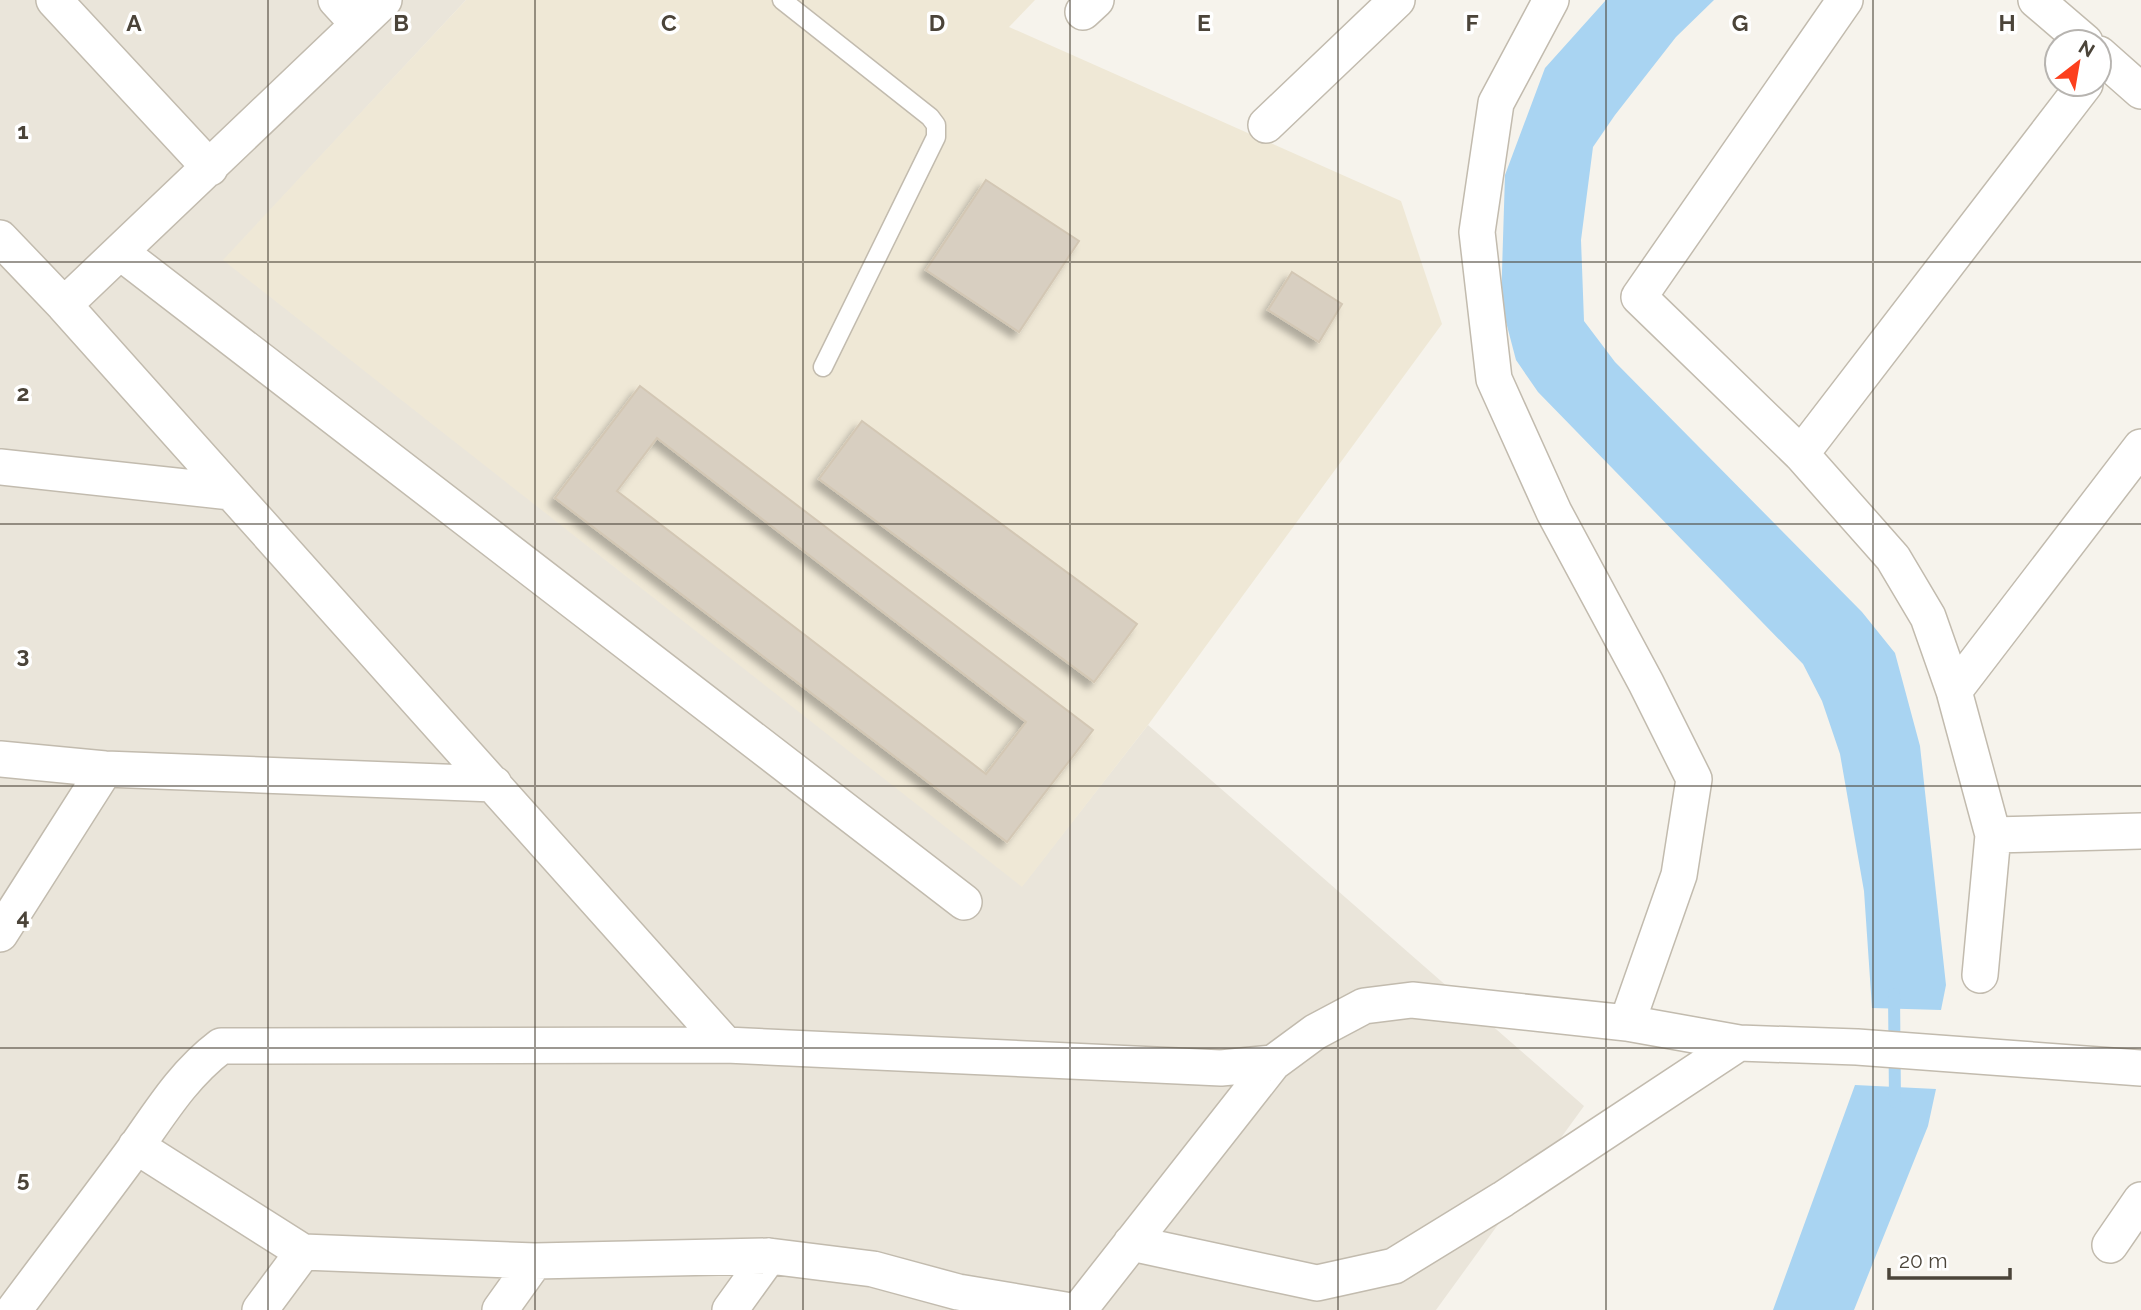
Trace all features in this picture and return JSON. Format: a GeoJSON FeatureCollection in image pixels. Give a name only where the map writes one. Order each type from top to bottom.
{"type":"FeatureCollection","features":[{"type":"Feature","properties":{"kind":"street"},"geometry":{"type":"LineString","coordinates":[[54,0],[210,167]]}},
{"type":"Feature","properties":{"kind":"street"},"geometry":{"type":"LineString","coordinates":[[64,305],[210,167],[347,12],[384,0]]}},
{"type":"Feature","properties":{"kind":"street"},"geometry":{"type":"LineString","coordinates":[[1266,125],[1397,0]]}},
{"type":"Feature","properties":{"kind":"street"},"geometry":{"type":"LineString","coordinates":[[1551,0],[1496,103],[1477,232],[1494,379],[1554,512],[1694,779],[1679,876],[1627,1023]]}},
{"type":"Feature","properties":{"kind":"street"},"geometry":{"type":"LineString","coordinates":[[1845,0],[1639,297],[1801,454],[1894,558],[1928,617],[1954,691],[1993,835],[1980,975]]}},
{"type":"Feature","properties":{"kind":"street"},"geometry":{"type":"LineString","coordinates":[[2036,0],[2063,28]]}},
{"type":"Feature","properties":{"kind":"street"},"geometry":{"type":"LineString","coordinates":[[2113,73],[2141,91]]}},
{"type":"Feature","properties":{"kind":"street"},"geometry":{"type":"LineString","coordinates":[[1801,454],[2066,98]]}},
{"type":"Feature","properties":{"kind":"street"},"geometry":{"type":"LineString","coordinates":[[0,238],[64,305],[726,1045]]}},
{"type":"Feature","properties":{"kind":"street"},"geometry":{"type":"LineString","coordinates":[[120,252],[964,902]]}},
{"type":"Feature","properties":{"kind":"street"},"geometry":{"type":"LineString","coordinates":[[1954,691],[2141,447]]}},
{"type":"Feature","properties":{"kind":"street"},"geometry":{"type":"LineString","coordinates":[[0,467],[231,492]]}},
{"type":"Feature","properties":{"kind":"street"},"geometry":{"type":"LineString","coordinates":[[0,758],[105,769],[494,784]]}},
{"type":"Feature","properties":{"kind":"street"},"geometry":{"type":"LineString","coordinates":[[0,934],[105,769]]}},
{"type":"Feature","properties":{"kind":"street"},"geometry":{"type":"LineString","coordinates":[[1993,835],[2141,831]]}},
{"type":"Feature","properties":{"kind":"street"},"geometry":{"type":"LineString","coordinates":[[1079,1310],[1273,1063],[1315,1032],[1364,1006],[1412,1000],[1627,1023],[1739,1043],[1857,1047],[2141,1067]]}},
{"type":"Feature","properties":{"kind":"street"},"geometry":{"type":"LineString","coordinates":[[1130,1243],[1317,1283],[1394,1266],[1503,1199],[1739,1043]]}},
{"type":"Feature","properties":{"kind":"street"},"geometry":{"type":"LineString","coordinates":[[14,1310],[177,1088],[198,1063],[221,1046],[726,1045],[1221,1068],[1273,1063]]}},
{"type":"Feature","properties":{"kind":"street"},"geometry":{"type":"LineString","coordinates":[[136,1146],[303,1252],[535,1261],[769,1256],[873,1269],[958,1292],[1065,1310]]}},
{"type":"Feature","properties":{"kind":"street"},"geometry":{"type":"LineString","coordinates":[[2110,1245],[2141,1200]]}},
{"type":"Feature","properties":{"kind":"street"},"geometry":{"type":"LineString","coordinates":[[260,1310],[303,1252]]}},
{"type":"Feature","properties":{"kind":"street"},"geometry":{"type":"LineString","coordinates":[[730,1310],[769,1256]]}},
{"type":"Feature","properties":{"kind":"street"},"geometry":{"type":"LineString","coordinates":[[500,1310],[535,1261]]}},
{"type":"Feature","properties":{"kind":"lane"},"geometry":{"type":"LineString","coordinates":[[782,0],[930,117],[936,125],[936,137],[823,367]]}},
{"type":"Feature","properties":{"kind":"shaded area"},"geometry":{"type":"Polygon","coordinates":[[[0,0],[466,0],[224,260],[1022,886],[1148,725],[1584,1106],[1436,1310],[0,1310],[0,0]]]}},
{"type":"Feature","properties":{"kind":"shaded area"},"geometry":{"type":"Polygon","coordinates":[[[466,0],[1035,0],[1009,27],[1401,201],[1442,324],[1148,725],[1022,887],[223,260],[466,0]]]}},
{"type":"Feature","properties":{"kind":"water"},"geometry":{"type":"Polygon","coordinates":[[[1606,0],[1714,0],[1676,37],[1593,147],[1581,240],[1584,321],[1615,362],[1862,612],[1895,653],[1920,746],[1946,985],[1941,1010],[1872,1008],[1864,891],[1840,754],[1822,701],[1803,664],[1538,392],[1516,360],[1501,303],[1505,175],[1545,68],[1606,0]]]}},
{"type":"Feature","properties":{"kind":"water"},"geometry":{"type":"Polygon","coordinates":[[[1855,1085],[1936,1089],[1928,1126],[1854,1310],[1773,1310],[1855,1085]]]}},
{"type":"Feature","properties":{"kind":"building"},"geometry":{"type":"Polygon","coordinates":[[[986,180],[1079,241],[1019,332],[926,270],[986,180]]]}},
{"type":"Feature","properties":{"kind":"building"},"geometry":{"type":"Polygon","coordinates":[[[1292,272],[1342,304],[1319,342],[1268,310],[1292,272]]]}},
{"type":"Feature","properties":{"kind":"building"},"geometry":{"type":"Polygon","coordinates":[[[640,386],[1093,730],[1007,842],[555,498],[640,386]],[[657,438],[617,491],[986,774],[1026,722],[657,438]]]}},
{"type":"Feature","properties":{"kind":"building"},"geometry":{"type":"Polygon","coordinates":[[[862,421],[1137,624],[1094,682],[819,479],[862,421]]]}},
{"type":"Feature","properties":{"kind":"waterway"},"geometry":{"type":"LineString","coordinates":[[1894,994],[1895,1102]]}}]}
